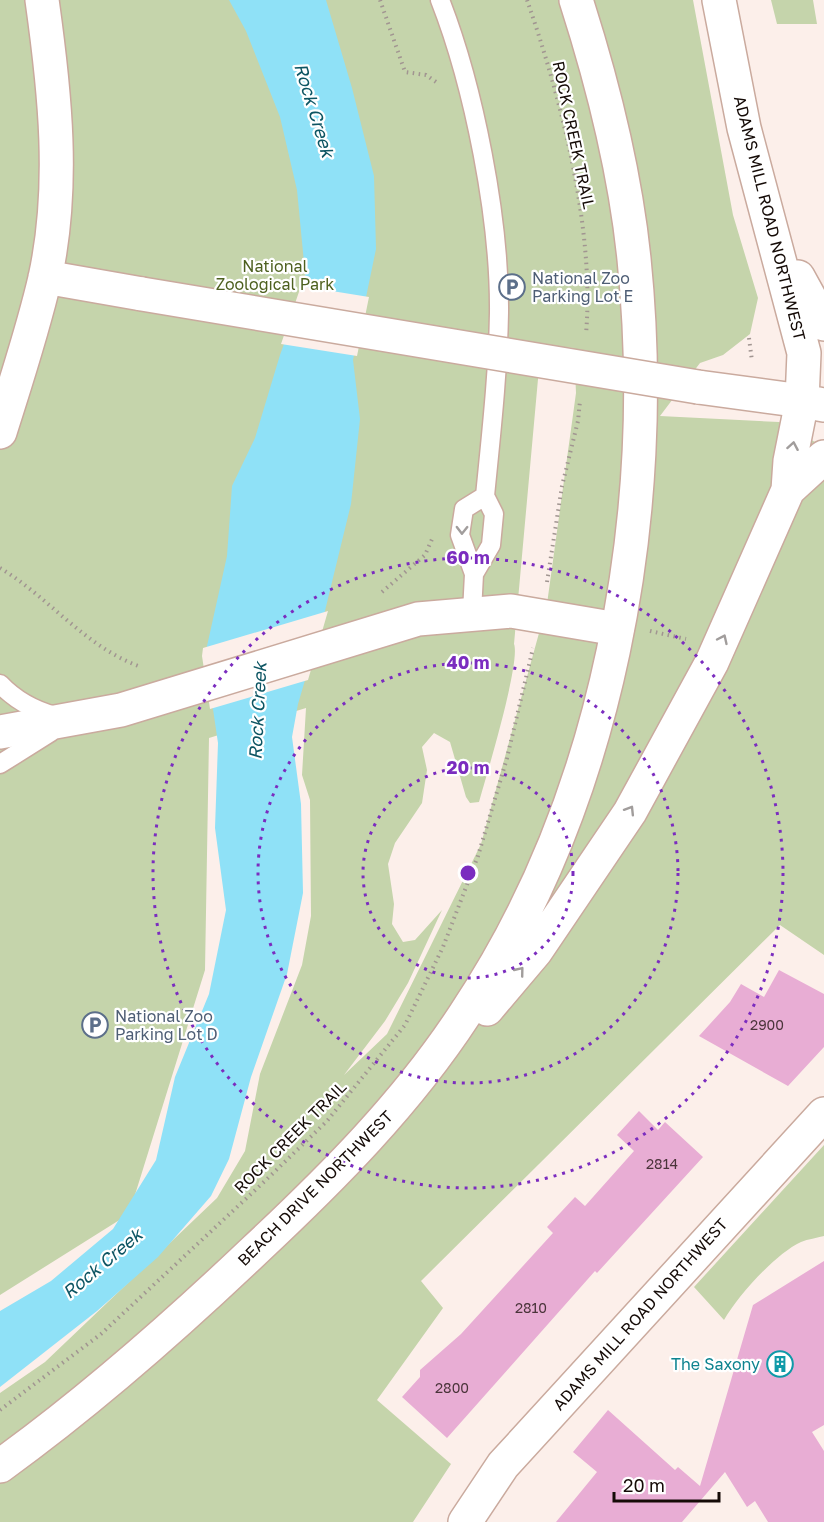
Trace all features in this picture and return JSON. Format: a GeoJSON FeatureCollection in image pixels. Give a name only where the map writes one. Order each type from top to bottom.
{"type":"FeatureCollection","features":[{"type":"Feature","properties":{"kind":"street"},"geometry":{"type":"LineString","coordinates":[[0,432],[45,277],[55,200],[56,135],[51,68],[42,0]]}},
{"type":"Feature","properties":{"kind":"street","name":"BEACH DRIVE NORTHWEST"},"geometry":{"type":"LineString","coordinates":[[0,1466],[134,1361],[199,1303],[341,1167],[422,1075],[476,997],[523,915],[543,872],[579,773],[600,702],[617,629],[628,563],[638,465],[640,409],[638,302],[634,257],[620,168],[594,59],[576,0]]}},
{"type":"Feature","properties":{"kind":"street","name":"ADAMS MILL ROAD NORTHWEST"},"geometry":{"type":"LineString","coordinates":[[719,0],[744,128],[804,353],[813,403],[790,461],[788,490]]}},
{"type":"Feature","properties":{"kind":"street"},"geometry":{"type":"LineString","coordinates":[[766,214],[824,324]]}},
{"type":"Feature","properties":{"kind":"street"},"geometry":{"type":"LineString","coordinates":[[45,277],[698,387],[813,403]]}},
{"type":"Feature","properties":{"kind":"street"},"geometry":{"type":"LineString","coordinates":[[422,1075],[474,1024],[536,951],[630,812],[712,662],[788,490],[824,457]]}},
{"type":"Feature","properties":{"kind":"street"},"geometry":{"type":"LineString","coordinates":[[0,732],[71,721],[121,710],[418,619],[472,612],[511,611],[617,629]]}},
{"type":"Feature","properties":{"kind":"street","name":"ADAMS MILL ROAD NORTHWEST"},"geometry":{"type":"LineString","coordinates":[[465,1522],[503,1465],[824,1114]]}},
{"type":"Feature","properties":{"kind":"lane"},"geometry":{"type":"LineString","coordinates":[[440,0],[456,42],[480,145],[492,225],[499,312],[485,496],[494,514],[490,545],[474,574]]}},
{"type":"Feature","properties":{"kind":"lane"},"geometry":{"type":"LineString","coordinates":[[472,612],[474,574],[460,535],[464,509],[485,496]]}},
{"type":"Feature","properties":{"kind":"lane"},"geometry":{"type":"LineString","coordinates":[[0,684],[11,696],[34,710],[71,721]]}},
{"type":"Feature","properties":{"kind":"lane"},"geometry":{"type":"LineString","coordinates":[[0,764],[71,721]]}},
{"type":"Feature","properties":{"kind":"path","name":"ROCK CREEK TRAIL"},"geometry":{"type":"LineString","coordinates":[[527,0],[545,56],[576,189],[589,294],[585,340]]}},
{"type":"Feature","properties":{"kind":"path"},"geometry":{"type":"LineString","coordinates":[[546,589],[562,486],[578,420],[580,398]]}},
{"type":"Feature","properties":{"kind":"path"},"geometry":{"type":"LineString","coordinates":[[0,568],[19,579],[53,612],[94,643],[128,662],[147,669]]}},
{"type":"Feature","properties":{"kind":"path","name":"ROCK CREEK TRAIL"},"geometry":{"type":"LineString","coordinates":[[0,1410],[101,1334],[266,1180],[327,1121],[405,1024],[443,947],[478,856],[510,747],[535,638]]}},
{"type":"Feature","properties":{"kind":"green space","name":"National Zoological Park"},"geometry":{"type":"Polygon","coordinates":[[[0,0],[693,0],[733,215],[758,298],[750,334],[723,355],[700,363],[660,416],[779,422],[824,447],[824,955],[780,925],[421,1281],[443,1308],[377,1400],[451,1464],[413,1522],[0,1522],[0,1393],[45,1362],[217,1198],[245,1151],[260,1074],[302,965],[311,916],[310,800],[302,775],[306,708],[209,738],[205,970],[129,1214],[0,1295],[0,0]],[[541,346],[514,644],[515,655],[502,720],[479,802],[470,803],[466,797],[450,742],[434,733],[422,747],[427,770],[422,803],[395,843],[388,864],[394,904],[392,924],[403,942],[415,940],[442,910],[408,983],[385,1021],[344,1075],[387,1034],[481,844],[547,604],[576,393],[574,348],[541,346]]]}},
{"type":"Feature","properties":{"kind":"green space"},"geometry":{"type":"Polygon","coordinates":[[[771,0],[813,0],[817,24],[777,24],[771,0]]]}},
{"type":"Feature","properties":{"kind":"green space"},"geometry":{"type":"Polygon","coordinates":[[[824,1145],[824,1236],[801,1242],[780,1256],[738,1299],[724,1320],[694,1287],[824,1145]]]}},
{"type":"Feature","properties":{"kind":"water","name":"Rock Creek"},"geometry":{"type":"Polygon","coordinates":[[[229,0],[326,0],[352,88],[374,176],[376,249],[353,360],[360,419],[351,504],[323,619],[298,704],[292,737],[301,804],[303,893],[287,974],[251,1077],[229,1159],[211,1196],[158,1257],[97,1311],[0,1387],[0,1311],[51,1281],[113,1229],[156,1160],[175,1077],[209,994],[226,910],[215,828],[218,743],[205,655],[227,556],[232,486],[255,438],[280,355],[306,283],[297,190],[280,117],[246,31],[229,0]]]}},
{"type":"Feature","properties":{"kind":"pier"},"geometry":{"type":"Polygon","coordinates":[[[301,286],[369,297],[357,356],[281,344],[301,286]]]}},
{"type":"Feature","properties":{"kind":"pier"},"geometry":{"type":"Polygon","coordinates":[[[328,611],[308,680],[210,709],[202,656],[203,648],[328,611]]]}},
{"type":"Feature","properties":{"kind":"building"},"geometry":{"type":"Polygon","coordinates":[[[779,970],[824,994],[824,1047],[788,1086],[699,1036],[730,1002],[741,984],[764,997],[779,970]]]}},
{"type":"Feature","properties":{"kind":"building"},"geometry":{"type":"Polygon","coordinates":[[[639,1111],[658,1130],[665,1122],[703,1157],[597,1273],[595,1271],[447,1438],[402,1397],[420,1377],[420,1370],[461,1334],[553,1233],[547,1227],[575,1197],[585,1206],[634,1151],[617,1135],[639,1111]]]}},
{"type":"Feature","properties":{"kind":"building","name":"The Saxony"},"geometry":{"type":"Polygon","coordinates":[[[824,1261],[824,1425],[812,1432],[824,1451],[824,1522],[768,1522],[755,1501],[747,1507],[725,1472],[682,1522],[556,1522],[597,1472],[573,1452],[608,1410],[675,1470],[678,1467],[700,1486],[753,1305],[824,1261]]]}},
{"type":"Feature","properties":{"kind":"place","name":"National Zoo Parking Lot E"},"geometry":{"type":"Point","coordinates":[512,287]}},
{"type":"Feature","properties":{"kind":"place","name":"National Zoo Parking Lot D"},"geometry":{"type":"Point","coordinates":[95,1025]}},
{"type":"Feature","properties":{"kind":"place","name":"The Saxony"},"geometry":{"type":"Point","coordinates":[780,1364]}}]}
